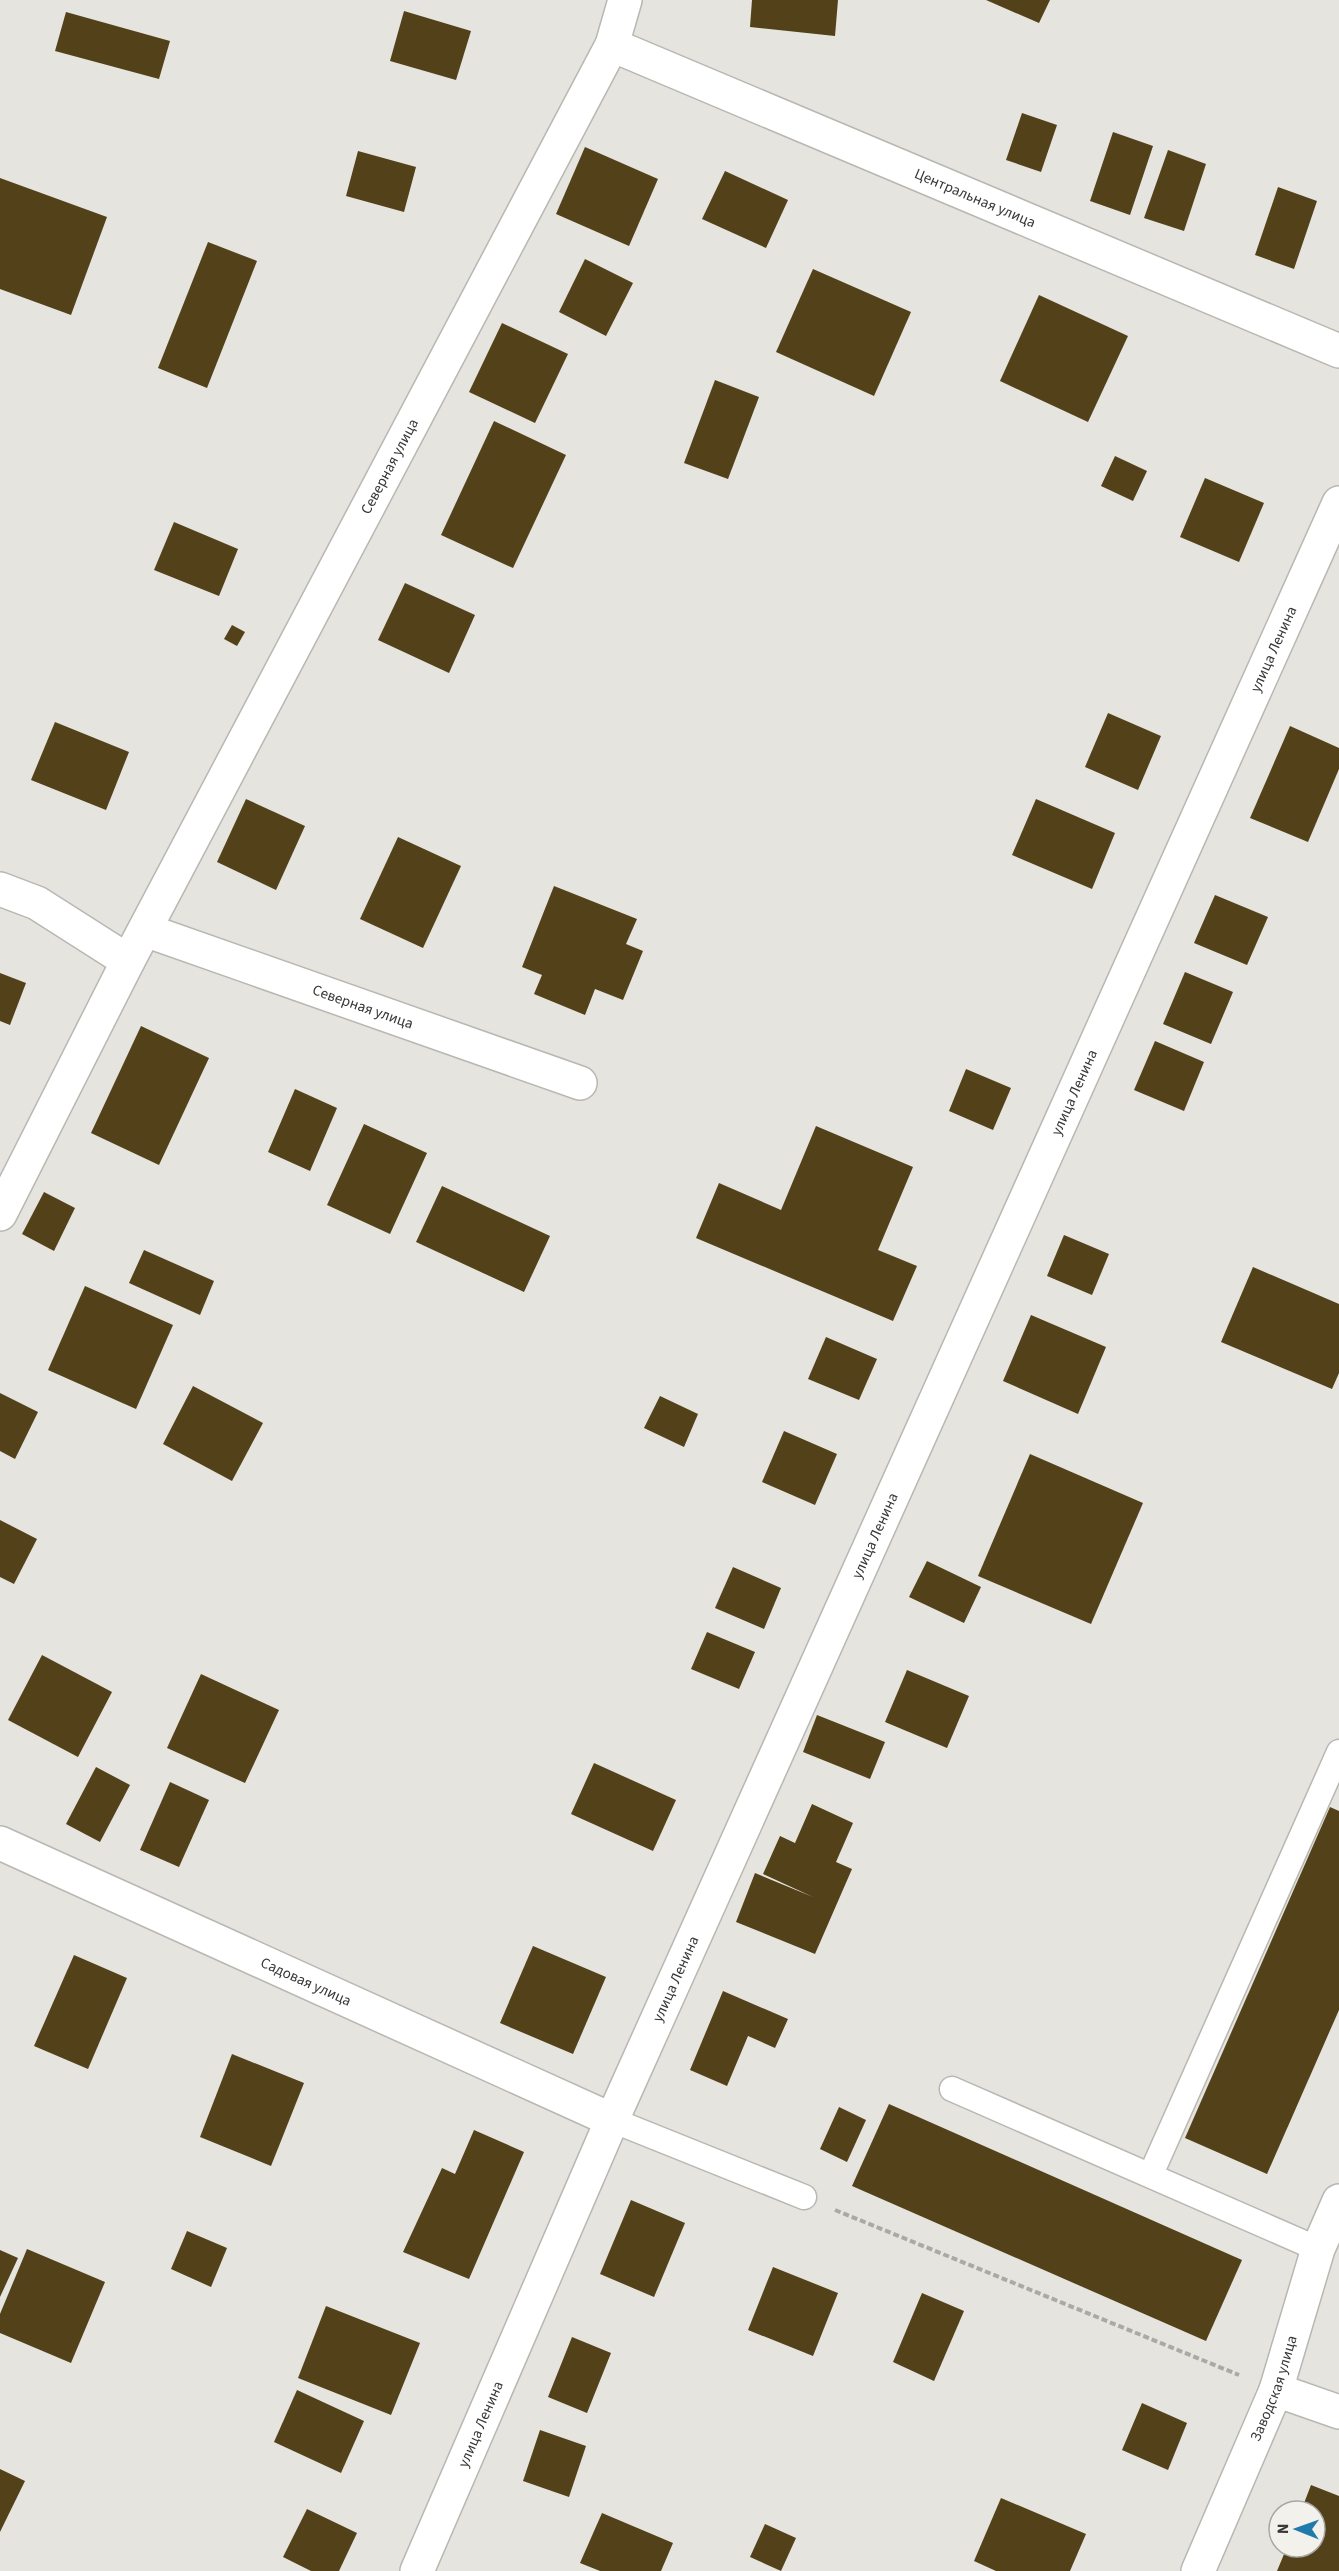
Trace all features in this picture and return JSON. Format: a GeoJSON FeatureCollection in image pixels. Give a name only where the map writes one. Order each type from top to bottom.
{"type":"FeatureCollection","features":[{"type":"Feature","properties":{"kind":"street","name":"Северная улица"},"geometry":{"type":"LineString","coordinates":[[0,1214],[128,961],[612,45],[625,0]]}},
{"type":"Feature","properties":{"kind":"street","name":"Центральная улица"},"geometry":{"type":"LineString","coordinates":[[612,45],[1339,351]]}},
{"type":"Feature","properties":{"kind":"street","name":"улица Ленина"},"geometry":{"type":"LineString","coordinates":[[417,2571],[612,2120],[1339,503]]}},
{"type":"Feature","properties":{"kind":"street"},"geometry":{"type":"LineString","coordinates":[[0,889],[37,903],[128,961]]}},
{"type":"Feature","properties":{"kind":"street","name":"Северная улица"},"geometry":{"type":"LineString","coordinates":[[145,930],[580,1083]]}},
{"type":"Feature","properties":{"kind":"street","name":"Садовая улица"},"geometry":{"type":"LineString","coordinates":[[0,1843],[612,2120]]}},
{"type":"Feature","properties":{"kind":"street","name":"Заводская улица"},"geometry":{"type":"LineString","coordinates":[[1198,2571],[1276,2390],[1318,2249],[1339,2201]]}},
{"type":"Feature","properties":{"kind":"street"},"geometry":{"type":"LineString","coordinates":[[1276,2390],[1339,2412]]}},
{"type":"Feature","properties":{"kind":"lane"},"geometry":{"type":"LineString","coordinates":[[1151,2174],[1333,1782],[1339,1752]]}},
{"type":"Feature","properties":{"kind":"lane"},"geometry":{"type":"LineString","coordinates":[[952,2089],[1151,2174],[1318,2249]]}},
{"type":"Feature","properties":{"kind":"lane"},"geometry":{"type":"LineString","coordinates":[[612,2120],[804,2197]]}},
{"type":"Feature","properties":{"kind":"path"},"geometry":{"type":"LineString","coordinates":[[804,2197],[1276,2390]]}},
{"type":"Feature","properties":{"kind":"building"},"geometry":{"type":"Polygon","coordinates":[[[752,0],[838,0],[835,36],[750,27],[752,0]]]}},
{"type":"Feature","properties":{"kind":"building"},"geometry":{"type":"Polygon","coordinates":[[[986,0],[1050,0],[1039,23],[986,0]]]}},
{"type":"Feature","properties":{"kind":"building"},"geometry":{"type":"Polygon","coordinates":[[[404,11],[471,31],[456,80],[390,61],[404,11]]]}},
{"type":"Feature","properties":{"kind":"building"},"geometry":{"type":"Polygon","coordinates":[[[66,12],[170,41],[159,79],[55,51],[66,12]]]}},
{"type":"Feature","properties":{"kind":"building"},"geometry":{"type":"Polygon","coordinates":[[[1022,113],[1057,125],[1041,172],[1006,160],[1022,113]]]}},
{"type":"Feature","properties":{"kind":"building"},"geometry":{"type":"Polygon","coordinates":[[[1113,132],[1153,146],[1130,215],[1090,201],[1113,132]]]}},
{"type":"Feature","properties":{"kind":"building"},"geometry":{"type":"Polygon","coordinates":[[[585,147],[658,179],[629,246],[556,214],[585,147]]]}},
{"type":"Feature","properties":{"kind":"building"},"geometry":{"type":"Polygon","coordinates":[[[1168,150],[1206,164],[1184,231],[1144,218],[1168,150]]]}},
{"type":"Feature","properties":{"kind":"building"},"geometry":{"type":"Polygon","coordinates":[[[358,151],[416,167],[404,212],[346,196],[358,151]]]}},
{"type":"Feature","properties":{"kind":"building"},"geometry":{"type":"Polygon","coordinates":[[[725,171],[788,200],[766,248],[702,219],[725,171]]]}},
{"type":"Feature","properties":{"kind":"building"},"geometry":{"type":"Polygon","coordinates":[[[0,178],[107,217],[71,315],[0,289],[0,178]]]}},
{"type":"Feature","properties":{"kind":"building"},"geometry":{"type":"Polygon","coordinates":[[[1278,187],[1317,201],[1294,269],[1255,255],[1278,187]]]}},
{"type":"Feature","properties":{"kind":"building"},"geometry":{"type":"Polygon","coordinates":[[[208,242],[257,261],[207,388],[158,368],[208,242]]]}},
{"type":"Feature","properties":{"kind":"building"},"geometry":{"type":"Polygon","coordinates":[[[585,259],[633,283],[606,336],[559,312],[585,259]]]}},
{"type":"Feature","properties":{"kind":"building"},"geometry":{"type":"Polygon","coordinates":[[[813,269],[911,312],[874,396],[776,352],[813,269]]]}},
{"type":"Feature","properties":{"kind":"building"},"geometry":{"type":"Polygon","coordinates":[[[1039,295],[1128,336],[1088,422],[1000,381],[1039,295]]]}},
{"type":"Feature","properties":{"kind":"building"},"geometry":{"type":"Polygon","coordinates":[[[502,323],[568,354],[535,423],[469,392],[502,323]]]}},
{"type":"Feature","properties":{"kind":"building"},"geometry":{"type":"Polygon","coordinates":[[[715,380],[759,397],[728,479],[684,463],[715,380]]]}},
{"type":"Feature","properties":{"kind":"building"},"geometry":{"type":"Polygon","coordinates":[[[494,421],[566,455],[513,568],[441,535],[494,421]]]}},
{"type":"Feature","properties":{"kind":"building"},"geometry":{"type":"Polygon","coordinates":[[[1115,456],[1147,471],[1133,501],[1101,486],[1115,456]]]}},
{"type":"Feature","properties":{"kind":"building"},"geometry":{"type":"Polygon","coordinates":[[[1205,478],[1264,503],[1239,562],[1180,537],[1205,478]]]}},
{"type":"Feature","properties":{"kind":"building"},"geometry":{"type":"Polygon","coordinates":[[[174,522],[238,549],[219,596],[154,570],[174,522]]]}},
{"type":"Feature","properties":{"kind":"building"},"geometry":{"type":"Polygon","coordinates":[[[405,583],[475,615],[449,673],[378,640],[405,583]]]}},
{"type":"Feature","properties":{"kind":"building"},"geometry":{"type":"Polygon","coordinates":[[[232,625],[245,632],[237,646],[224,639],[232,625]]]}},
{"type":"Feature","properties":{"kind":"building"},"geometry":{"type":"Polygon","coordinates":[[[1108,713],[1161,736],[1138,790],[1085,767],[1108,713]]]}},
{"type":"Feature","properties":{"kind":"building"},"geometry":{"type":"Polygon","coordinates":[[[55,722],[129,752],[106,810],[31,780],[55,722]]]}},
{"type":"Feature","properties":{"kind":"building"},"geometry":{"type":"Polygon","coordinates":[[[1290,726],[1339,748],[1339,769],[1308,842],[1250,818],[1290,726]]]}},
{"type":"Feature","properties":{"kind":"building"},"geometry":{"type":"Polygon","coordinates":[[[246,799],[305,826],[276,890],[217,862],[246,799]]]}},
{"type":"Feature","properties":{"kind":"building"},"geometry":{"type":"Polygon","coordinates":[[[1036,799],[1115,833],[1092,889],[1012,855],[1036,799]]]}},
{"type":"Feature","properties":{"kind":"building"},"geometry":{"type":"Polygon","coordinates":[[[398,837],[461,866],[423,948],[360,919],[398,837]]]}},
{"type":"Feature","properties":{"kind":"building"},"geometry":{"type":"Polygon","coordinates":[[[554,886],[637,919],[626,944],[643,951],[623,1000],[595,989],[585,1015],[534,994],[542,975],[522,967],[554,886]]]}},
{"type":"Feature","properties":{"kind":"building"},"geometry":{"type":"Polygon","coordinates":[[[1215,895],[1268,917],[1247,965],[1194,943],[1215,895]]]}},
{"type":"Feature","properties":{"kind":"building"},"geometry":{"type":"Polygon","coordinates":[[[1185,972],[1233,992],[1211,1044],[1163,1024],[1185,972]]]}},
{"type":"Feature","properties":{"kind":"building"},"geometry":{"type":"Polygon","coordinates":[[[0,973],[26,983],[10,1025],[0,1021],[0,973]]]}},
{"type":"Feature","properties":{"kind":"building"},"geometry":{"type":"Polygon","coordinates":[[[141,1026],[209,1058],[159,1165],[91,1133],[141,1026]]]}},
{"type":"Feature","properties":{"kind":"building"},"geometry":{"type":"Polygon","coordinates":[[[1155,1041],[1204,1062],[1184,1111],[1134,1090],[1155,1041]]]}},
{"type":"Feature","properties":{"kind":"building"},"geometry":{"type":"Polygon","coordinates":[[[966,1069],[1011,1088],[993,1130],[949,1111],[966,1069]]]}},
{"type":"Feature","properties":{"kind":"building"},"geometry":{"type":"Polygon","coordinates":[[[295,1089],[337,1108],[310,1171],[268,1152],[295,1089]]]}},
{"type":"Feature","properties":{"kind":"building"},"geometry":{"type":"Polygon","coordinates":[[[364,1124],[427,1153],[390,1234],[327,1205],[364,1124]]]}},
{"type":"Feature","properties":{"kind":"building"},"geometry":{"type":"Polygon","coordinates":[[[816,1126],[913,1167],[878,1250],[917,1266],[893,1321],[696,1238],[719,1183],[781,1210],[816,1126]]]}},
{"type":"Feature","properties":{"kind":"building"},"geometry":{"type":"Polygon","coordinates":[[[442,1186],[550,1236],[524,1292],[416,1242],[442,1186]]]}},
{"type":"Feature","properties":{"kind":"building"},"geometry":{"type":"Polygon","coordinates":[[[44,1192],[75,1208],[54,1251],[22,1234],[44,1192]]]}},
{"type":"Feature","properties":{"kind":"building"},"geometry":{"type":"Polygon","coordinates":[[[1064,1235],[1109,1254],[1092,1295],[1047,1276],[1064,1235]]]}},
{"type":"Feature","properties":{"kind":"building"},"geometry":{"type":"Polygon","coordinates":[[[144,1250],[214,1281],[200,1315],[129,1283],[144,1250]]]}},
{"type":"Feature","properties":{"kind":"building"},"geometry":{"type":"Polygon","coordinates":[[[1253,1267],[1339,1304],[1339,1373],[1332,1389],[1221,1342],[1253,1267]]]}},
{"type":"Feature","properties":{"kind":"building"},"geometry":{"type":"Polygon","coordinates":[[[85,1286],[173,1325],[136,1409],[48,1370],[85,1286]]]}},
{"type":"Feature","properties":{"kind":"building"},"geometry":{"type":"Polygon","coordinates":[[[1031,1315],[1106,1347],[1078,1414],[1003,1381],[1031,1315]]]}},
{"type":"Feature","properties":{"kind":"building"},"geometry":{"type":"Polygon","coordinates":[[[826,1337],[877,1359],[859,1400],[808,1379],[826,1337]]]}},
{"type":"Feature","properties":{"kind":"building"},"geometry":{"type":"Polygon","coordinates":[[[193,1386],[263,1423],[232,1481],[163,1444],[193,1386]]]}},
{"type":"Feature","properties":{"kind":"building"},"geometry":{"type":"Polygon","coordinates":[[[0,1393],[38,1412],[15,1459],[0,1451],[0,1393]]]}},
{"type":"Feature","properties":{"kind":"building"},"geometry":{"type":"Polygon","coordinates":[[[660,1396],[698,1414],[684,1447],[644,1428],[660,1396]]]}},
{"type":"Feature","properties":{"kind":"building"},"geometry":{"type":"Polygon","coordinates":[[[784,1431],[837,1454],[815,1505],[762,1482],[784,1431]]]}},
{"type":"Feature","properties":{"kind":"building"},"geometry":{"type":"Polygon","coordinates":[[[1030,1454],[1143,1503],[1091,1624],[978,1576],[1030,1454]]]}},
{"type":"Feature","properties":{"kind":"building"},"geometry":{"type":"Polygon","coordinates":[[[0,1520],[37,1539],[14,1584],[0,1577],[0,1520]]]}},
{"type":"Feature","properties":{"kind":"building"},"geometry":{"type":"Polygon","coordinates":[[[927,1561],[981,1587],[964,1623],[909,1597],[927,1561]]]}},
{"type":"Feature","properties":{"kind":"building"},"geometry":{"type":"Polygon","coordinates":[[[733,1567],[781,1588],[764,1629],[715,1608],[733,1567]]]}},
{"type":"Feature","properties":{"kind":"building"},"geometry":{"type":"Polygon","coordinates":[[[707,1632],[755,1652],[739,1689],[691,1669],[707,1632]]]}},
{"type":"Feature","properties":{"kind":"building"},"geometry":{"type":"Polygon","coordinates":[[[42,1655],[112,1692],[78,1757],[8,1720],[42,1655]]]}},
{"type":"Feature","properties":{"kind":"building"},"geometry":{"type":"Polygon","coordinates":[[[907,1670],[969,1696],[947,1748],[885,1722],[907,1670]]]}},
{"type":"Feature","properties":{"kind":"building"},"geometry":{"type":"Polygon","coordinates":[[[201,1674],[279,1710],[245,1783],[167,1748],[201,1674]]]}},
{"type":"Feature","properties":{"kind":"building"},"geometry":{"type":"Polygon","coordinates":[[[817,1715],[885,1742],[870,1779],[803,1752],[817,1715]]]}},
{"type":"Feature","properties":{"kind":"building"},"geometry":{"type":"Polygon","coordinates":[[[594,1763],[676,1800],[653,1851],[571,1814],[594,1763]]]}},
{"type":"Feature","properties":{"kind":"building"},"geometry":{"type":"Polygon","coordinates":[[[96,1767],[130,1785],[100,1842],[66,1824],[96,1767]]]}},
{"type":"Feature","properties":{"kind":"building"},"geometry":{"type":"Polygon","coordinates":[[[170,1782],[209,1800],[179,1867],[140,1850],[170,1782]]]}},
{"type":"Feature","properties":{"kind":"building"},"geometry":{"type":"Polygon","coordinates":[[[812,1804],[853,1823],[836,1862],[852,1869],[815,1954],[736,1922],[755,1873],[813,1897],[763,1874],[780,1836],[795,1843],[812,1804]]]}},
{"type":"Feature","properties":{"kind":"building"},"geometry":{"type":"Polygon","coordinates":[[[1330,1807],[1339,1811],[1339,2010],[1267,2174],[1185,2138],[1330,1807]]]}},
{"type":"Feature","properties":{"kind":"building"},"geometry":{"type":"Polygon","coordinates":[[[533,1946],[606,1977],[573,2054],[500,2023],[533,1946]]]}},
{"type":"Feature","properties":{"kind":"building"},"geometry":{"type":"Polygon","coordinates":[[[74,1955],[127,1978],[88,2069],[34,2046],[74,1955]]]}},
{"type":"Feature","properties":{"kind":"building"},"geometry":{"type":"Polygon","coordinates":[[[723,1991],[788,2019],[775,2048],[748,2036],[727,2086],[690,2070],[723,1991]]]}},
{"type":"Feature","properties":{"kind":"building"},"geometry":{"type":"Polygon","coordinates":[[[232,2054],[304,2083],[271,2166],[200,2137],[232,2054]]]}},
{"type":"Feature","properties":{"kind":"building"},"geometry":{"type":"Polygon","coordinates":[[[889,2104],[1242,2260],[1206,2341],[852,2186],[889,2104]]]}},
{"type":"Feature","properties":{"kind":"building"},"geometry":{"type":"Polygon","coordinates":[[[839,2107],[866,2120],[847,2162],[820,2149],[839,2107]]]}},
{"type":"Feature","properties":{"kind":"building"},"geometry":{"type":"Polygon","coordinates":[[[474,2130],[524,2152],[469,2279],[403,2252],[442,2168],[455,2174],[474,2130]]]}},
{"type":"Feature","properties":{"kind":"building"},"geometry":{"type":"Polygon","coordinates":[[[631,2200],[685,2223],[654,2297],[600,2274],[631,2200]]]}},
{"type":"Feature","properties":{"kind":"building"},"geometry":{"type":"Polygon","coordinates":[[[187,2231],[227,2248],[211,2287],[171,2269],[187,2231]]]}},
{"type":"Feature","properties":{"kind":"building"},"geometry":{"type":"Polygon","coordinates":[[[27,2249],[105,2282],[71,2363],[0,2333],[0,2314],[27,2249]]]}},
{"type":"Feature","properties":{"kind":"building"},"geometry":{"type":"Polygon","coordinates":[[[0,2250],[18,2258],[0,2297],[0,2250]]]}},
{"type":"Feature","properties":{"kind":"building"},"geometry":{"type":"Polygon","coordinates":[[[773,2267],[838,2293],[813,2356],[748,2330],[773,2267]]]}},
{"type":"Feature","properties":{"kind":"building"},"geometry":{"type":"Polygon","coordinates":[[[922,2293],[964,2311],[934,2381],[893,2362],[922,2293]]]}},
{"type":"Feature","properties":{"kind":"building"},"geometry":{"type":"Polygon","coordinates":[[[326,2306],[420,2343],[391,2415],[298,2378],[326,2306]]]}},
{"type":"Feature","properties":{"kind":"building"},"geometry":{"type":"Polygon","coordinates":[[[572,2337],[611,2353],[587,2413],[548,2397],[572,2337]]]}},
{"type":"Feature","properties":{"kind":"building"},"geometry":{"type":"Polygon","coordinates":[[[297,2390],[364,2421],[341,2473],[274,2442],[297,2390]]]}},
{"type":"Feature","properties":{"kind":"building"},"geometry":{"type":"Polygon","coordinates":[[[1142,2403],[1187,2423],[1168,2470],[1122,2450],[1142,2403]]]}},
{"type":"Feature","properties":{"kind":"building"},"geometry":{"type":"Polygon","coordinates":[[[540,2430],[586,2446],[569,2497],[523,2481],[540,2430]]]}},
{"type":"Feature","properties":{"kind":"building"},"geometry":{"type":"Polygon","coordinates":[[[0,2469],[25,2481],[0,2532],[0,2469]]]}},
{"type":"Feature","properties":{"kind":"building"},"geometry":{"type":"Polygon","coordinates":[[[1311,2485],[1339,2496],[1339,2571],[1277,2571],[1282,2559],[1327,2559],[1327,2499],[1306,2499],[1311,2485]]]}},
{"type":"Feature","properties":{"kind":"building"},"geometry":{"type":"Polygon","coordinates":[[[1001,2498],[1086,2534],[1070,2571],[996,2571],[974,2561],[1001,2498]]]}},
{"type":"Feature","properties":{"kind":"building"},"geometry":{"type":"Polygon","coordinates":[[[307,2509],[357,2533],[339,2571],[311,2571],[283,2557],[307,2509]]]}},
{"type":"Feature","properties":{"kind":"building"},"geometry":{"type":"Polygon","coordinates":[[[602,2513],[673,2543],[661,2571],[600,2571],[580,2563],[602,2513]]]}},
{"type":"Feature","properties":{"kind":"building"},"geometry":{"type":"Polygon","coordinates":[[[765,2524],[796,2538],[781,2571],[750,2557],[765,2524]]]}}]}
